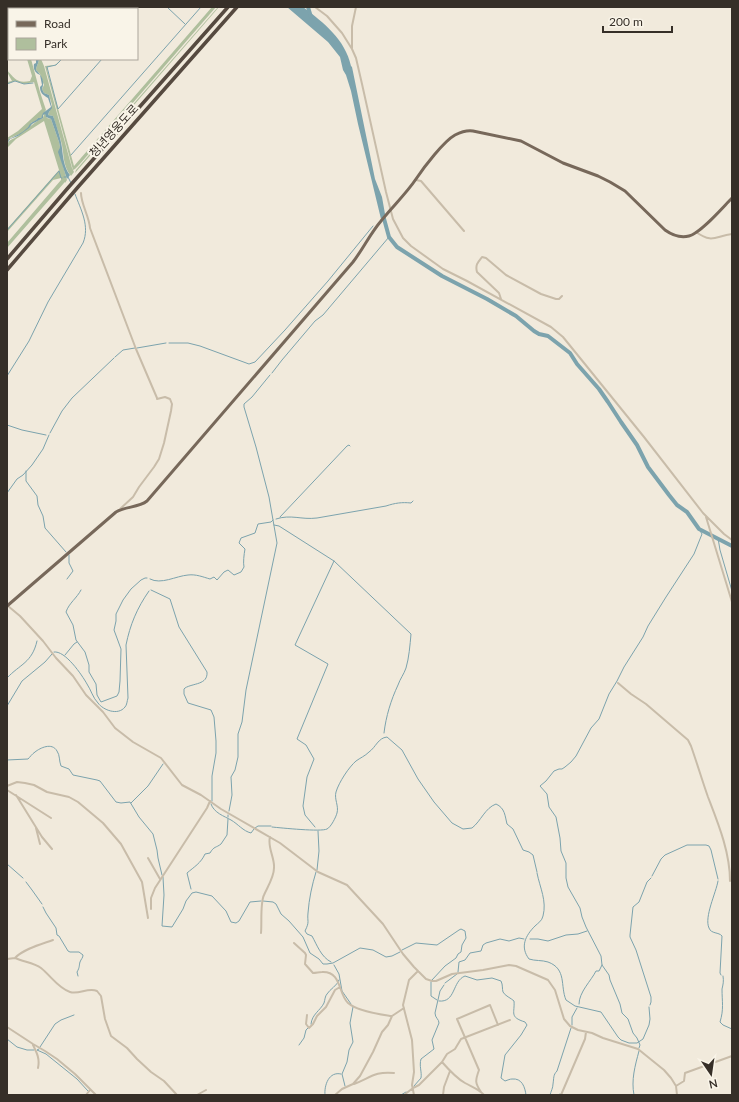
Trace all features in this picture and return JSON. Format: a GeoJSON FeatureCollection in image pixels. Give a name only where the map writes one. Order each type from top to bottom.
{"type":"FeatureCollection","features":[{"type":"Feature","properties":{"kind":"highway","name":"청년영웅도로"},"geometry":{"type":"LineString","coordinates":[[7,259],[228,7]]}},
{"type":"Feature","properties":{"kind":"highway","name":"청년영웅도로"},"geometry":{"type":"LineString","coordinates":[[7,270],[78,186],[237,7]]}},
{"type":"Feature","properties":{"kind":"main road"},"geometry":{"type":"LineString","coordinates":[[7,606],[119,510],[140,505],[147,500],[360,254],[367,240],[380,222],[447,141],[455,135],[466,131],[476,131],[522,141],[563,163],[598,176],[614,184],[625,191],[665,230],[684,236],[690,236],[696,232],[732,198]]}},
{"type":"Feature","properties":{"kind":"street"},"geometry":{"type":"LineString","coordinates":[[315,7],[327,16],[342,32],[356,58],[382,177],[393,219],[403,238],[411,246],[442,269],[552,327],[563,337],[706,516],[732,540]]}},
{"type":"Feature","properties":{"kind":"street"},"geometry":{"type":"LineString","coordinates":[[352,49],[352,26],[356,7]]}},
{"type":"Feature","properties":{"kind":"street"},"geometry":{"type":"LineString","coordinates":[[416,180],[420,181],[464,231]]}},
{"type":"Feature","properties":{"kind":"street"},"geometry":{"type":"LineString","coordinates":[[81,193],[90,228],[156,398],[167,398],[171,400],[172,404],[159,459],[133,497],[119,510]]}},
{"type":"Feature","properties":{"kind":"street"},"geometry":{"type":"LineString","coordinates":[[696,232],[710,239],[732,234]]}},
{"type":"Feature","properties":{"kind":"street"},"geometry":{"type":"LineString","coordinates":[[500,299],[499,293],[477,272],[476,268],[482,257],[486,258],[506,274],[541,294],[556,299],[559,299],[562,296]]}},
{"type":"Feature","properties":{"kind":"street"},"geometry":{"type":"LineString","coordinates":[[706,516],[732,602]]}},
{"type":"Feature","properties":{"kind":"street"},"geometry":{"type":"LineString","coordinates":[[7,606],[20,616],[43,640],[56,658],[73,676],[86,695],[103,712],[115,728],[133,742],[160,758],[182,785],[280,843],[318,872],[343,883],[353,890],[383,924],[400,949],[426,979],[436,981],[460,972],[509,965],[516,966],[548,980],[555,990],[566,1023],[578,1030],[592,1033],[641,1050],[671,1078],[676,1086],[677,1095]]}},
{"type":"Feature","properties":{"kind":"street"},"geometry":{"type":"LineString","coordinates":[[618,683],[646,704],[688,740],[726,848],[730,864],[730,881]]}},
{"type":"Feature","properties":{"kind":"street"},"geometry":{"type":"LineString","coordinates":[[7,786],[17,782],[25,783],[34,785],[47,792],[69,797],[78,802],[102,823],[120,844],[142,882],[148,918]]}},
{"type":"Feature","properties":{"kind":"street"},"geometry":{"type":"LineString","coordinates":[[7,790],[51,818]]}},
{"type":"Feature","properties":{"kind":"street"},"geometry":{"type":"LineString","coordinates":[[16,795],[42,838],[52,849]]}},
{"type":"Feature","properties":{"kind":"street"},"geometry":{"type":"LineString","coordinates":[[151,909],[152,894],[160,879],[207,808],[210,801]]}},
{"type":"Feature","properties":{"kind":"street"},"geometry":{"type":"LineString","coordinates":[[35,825],[40,844]]}},
{"type":"Feature","properties":{"kind":"street"},"geometry":{"type":"LineString","coordinates":[[261,933],[263,899],[274,868],[273,856],[268,841],[270,837]]}},
{"type":"Feature","properties":{"kind":"street"},"geometry":{"type":"LineString","coordinates":[[148,858],[160,879]]}},
{"type":"Feature","properties":{"kind":"street"},"geometry":{"type":"LineString","coordinates":[[7,960],[16,958],[26,951],[53,940]]}},
{"type":"Feature","properties":{"kind":"street"},"geometry":{"type":"LineString","coordinates":[[294,943],[306,955],[305,964],[313,973],[325,972],[337,979],[344,998],[350,1005],[367,1012],[392,1016]]}},
{"type":"Feature","properties":{"kind":"street"},"geometry":{"type":"LineString","coordinates":[[16,958],[40,967],[61,987],[71,992],[76,994],[91,990],[97,991],[101,996],[110,1036],[127,1048],[151,1072],[164,1081],[177,1095]]}},
{"type":"Feature","properties":{"kind":"street"},"geometry":{"type":"LineString","coordinates":[[414,1095],[412,1040],[404,1008],[404,1002],[410,980],[418,971]]}},
{"type":"Feature","properties":{"kind":"street"},"geometry":{"type":"LineString","coordinates":[[307,1015],[306,1024],[309,1028],[317,1016],[326,1007],[335,990],[340,987]]}},
{"type":"Feature","properties":{"kind":"street"},"geometry":{"type":"LineString","coordinates":[[484,1095],[476,1084],[479,1070],[457,1018],[490,1005],[498,1025]]}},
{"type":"Feature","properties":{"kind":"street"},"geometry":{"type":"LineString","coordinates":[[353,1084],[362,1073],[382,1032],[388,1025],[392,1016],[404,1008]]}},
{"type":"Feature","properties":{"kind":"street"},"geometry":{"type":"LineString","coordinates":[[404,1095],[419,1085],[448,1054],[455,1049],[461,1039],[510,1020]]}},
{"type":"Feature","properties":{"kind":"street"},"geometry":{"type":"LineString","coordinates":[[7,1027],[57,1059],[96,1095]]}},
{"type":"Feature","properties":{"kind":"street"},"geometry":{"type":"LineString","coordinates":[[561,1095],[585,1039],[586,1032]]}},
{"type":"Feature","properties":{"kind":"street"},"geometry":{"type":"LineString","coordinates":[[33,1044],[39,1056],[40,1062],[38,1068]]}},
{"type":"Feature","properties":{"kind":"street"},"geometry":{"type":"LineString","coordinates":[[676,1086],[684,1081],[685,1073],[732,1056]]}},
{"type":"Feature","properties":{"kind":"street"},"geometry":{"type":"LineString","coordinates":[[442,1062],[450,1071],[465,1083],[481,1092]]}},
{"type":"Feature","properties":{"kind":"street"},"geometry":{"type":"LineString","coordinates":[[443,1095],[444,1087],[450,1071]]}},
{"type":"Feature","properties":{"kind":"street"},"geometry":{"type":"LineString","coordinates":[[336,1095],[353,1084],[375,1074],[383,1072],[394,1074]]}},
{"type":"Feature","properties":{"kind":"street"},"geometry":{"type":"LineString","coordinates":[[86,1095],[90,1090]]}},
{"type":"Feature","properties":{"kind":"street"},"geometry":{"type":"LineString","coordinates":[[197,1095],[206,1090]]}},
{"type":"Feature","properties":{"kind":"green space"},"geometry":{"type":"Polygon","coordinates":[[[212,7],[216,7],[79,165],[73,170],[45,66],[55,65],[61,60],[56,65],[47,67],[47,69],[74,166],[212,7]]]}},
{"type":"Feature","properties":{"kind":"green space"},"geometry":{"type":"Polygon","coordinates":[[[219,7],[75,173],[76,170],[219,7]]]}},
{"type":"Feature","properties":{"kind":"green space"},"geometry":{"type":"Polygon","coordinates":[[[27,60],[31,60],[46,110],[41,118],[38,118],[35,122],[32,122],[27,128],[43,118],[44,114],[47,118],[51,119],[59,142],[59,152],[67,180],[7,248],[7,243],[61,180],[61,178],[53,180],[7,232],[7,229],[59,170],[44,121],[16,139],[7,148],[8,142],[20,134],[10,138],[7,143],[7,138],[18,131],[42,109],[34,82],[24,84],[15,81],[7,84],[7,82],[12,81],[7,70],[14,78],[22,82],[30,81],[32,76],[27,60]]]}},
{"type":"Feature","properties":{"kind":"green space"},"geometry":{"type":"Polygon","coordinates":[[[39,60],[41,60],[74,172],[71,176],[65,165],[61,141],[53,116],[48,115],[52,105],[49,95],[44,93],[42,89],[44,85],[40,74],[36,70],[39,60]]]}},
{"type":"Feature","properties":{"kind":"water"},"geometry":{"type":"Polygon","coordinates":[[[287,7],[303,7],[319,19],[333,32],[348,56],[352,67],[375,179],[382,197],[385,214],[381,219],[351,91],[340,57],[328,42],[287,7]]]}},
{"type":"Feature","properties":{"kind":"water"},"geometry":{"type":"Polygon","coordinates":[[[36,60],[39,60],[36,70],[40,74],[42,79],[43,84],[42,89],[44,93],[49,95],[52,108],[48,115],[53,116],[61,140],[63,159],[70,175],[67,179],[58,152],[60,147],[59,142],[51,119],[46,117],[45,114],[43,115],[43,118],[32,124],[18,136],[10,139],[7,144],[9,139],[22,132],[38,118],[41,118],[43,113],[51,107],[48,98],[41,92],[40,87],[42,85],[40,75],[34,68],[34,64],[36,63],[36,60]]]}},
{"type":"Feature","properties":{"kind":"waterway"},"geometry":{"type":"LineString","coordinates":[[167,7],[185,24]]}},
{"type":"Feature","properties":{"kind":"waterway"},"geometry":{"type":"LineString","coordinates":[[71,155],[201,7]]}},
{"type":"Feature","properties":{"kind":"waterway"},"geometry":{"type":"LineString","coordinates":[[308,7],[311,17]]}},
{"type":"Feature","properties":{"kind":"waterway"},"geometry":{"type":"LineString","coordinates":[[61,60],[56,65],[47,67],[58,109],[101,60]]}},
{"type":"Feature","properties":{"kind":"waterway"},"geometry":{"type":"LineString","coordinates":[[7,84],[15,81],[24,84],[33,83]]}},
{"type":"Feature","properties":{"kind":"waterway"},"geometry":{"type":"LineString","coordinates":[[7,230],[59,171],[62,178]]}},
{"type":"Feature","properties":{"kind":"waterway"},"geometry":{"type":"LineString","coordinates":[[68,177],[71,183]]}},
{"type":"Feature","properties":{"kind":"waterway"},"geometry":{"type":"LineString","coordinates":[[7,376],[29,341],[48,302],[83,243],[86,230],[84,218],[75,194]]}},
{"type":"Feature","properties":{"kind":"waterway"},"geometry":{"type":"LineString","coordinates":[[383,215],[389,237],[397,247],[442,276],[516,316],[534,331],[548,336],[570,353],[577,364],[599,389],[637,445],[648,467],[677,505],[687,512],[699,529],[732,546]]}},
{"type":"Feature","properties":{"kind":"waterway"},"geometry":{"type":"LineString","coordinates":[[169,343],[188,343],[249,364],[255,362],[328,281],[373,226]]}},
{"type":"Feature","properties":{"kind":"waterway"},"geometry":{"type":"LineString","coordinates":[[272,373],[315,321],[323,315],[389,237]]}},
{"type":"Feature","properties":{"kind":"waterway"},"geometry":{"type":"LineString","coordinates":[[137,348],[166,343]]}},
{"type":"Feature","properties":{"kind":"waterway"},"geometry":{"type":"LineString","coordinates":[[115,357],[123,350],[135,348]]}},
{"type":"Feature","properties":{"kind":"waterway"},"geometry":{"type":"LineString","coordinates":[[50,433],[62,411],[72,398],[114,358]]}},
{"type":"Feature","properties":{"kind":"waterway"},"geometry":{"type":"LineString","coordinates":[[229,811],[232,795],[231,777],[235,770],[238,757],[238,734],[242,722],[246,690],[277,543],[269,497],[244,404],[252,397],[270,375]]}},
{"type":"Feature","properties":{"kind":"waterway"},"geometry":{"type":"LineString","coordinates":[[7,425],[46,435]]}},
{"type":"Feature","properties":{"kind":"waterway"},"geometry":{"type":"LineString","coordinates":[[7,493],[17,479],[32,465],[43,449],[49,435]]}},
{"type":"Feature","properties":{"kind":"waterway"},"geometry":{"type":"LineString","coordinates":[[280,517],[347,446],[350,446]]}},
{"type":"Feature","properties":{"kind":"waterway"},"geometry":{"type":"LineString","coordinates":[[26,471],[26,481],[37,496],[38,505],[43,516],[45,528],[66,552]]}},
{"type":"Feature","properties":{"kind":"waterway"},"geometry":{"type":"LineString","coordinates":[[276,519],[286,517],[317,518],[386,506],[395,503],[411,503],[413,501]]}},
{"type":"Feature","properties":{"kind":"waterway"},"geometry":{"type":"LineString","coordinates":[[150,579],[154,581],[164,581],[191,575],[210,579],[214,577],[217,580],[224,572],[228,570],[234,575],[241,572],[244,567],[245,549],[239,543],[241,538],[255,533],[258,524],[271,522],[273,520]]}},
{"type":"Feature","properties":{"kind":"waterway"},"geometry":{"type":"LineString","coordinates":[[274,525],[279,526],[334,561],[411,634],[409,656],[406,668],[391,702],[384,733]]}},
{"type":"Feature","properties":{"kind":"waterway"},"geometry":{"type":"LineString","coordinates":[[639,1048],[640,1045],[633,1033],[628,1019],[622,1013],[609,975],[602,965],[601,956],[586,927],[580,908],[568,887],[566,878],[566,863],[561,851],[556,817],[549,807],[547,794],[540,786],[554,771],[562,769],[571,762],[576,756],[591,728],[599,719],[609,694],[624,667],[694,554],[702,534],[699,529]]}},
{"type":"Feature","properties":{"kind":"waterway"},"geometry":{"type":"LineString","coordinates":[[718,538],[732,591]]}},
{"type":"Feature","properties":{"kind":"waterway"},"geometry":{"type":"LineString","coordinates":[[67,579],[73,571],[69,563],[69,555]]}},
{"type":"Feature","properties":{"kind":"waterway"},"geometry":{"type":"LineString","coordinates":[[315,827],[305,815],[303,806],[307,777],[314,759],[306,745],[297,739],[328,664],[295,645],[334,561]]}},
{"type":"Feature","properties":{"kind":"waterway"},"geometry":{"type":"LineString","coordinates":[[81,590],[66,612],[73,625],[76,640],[85,652],[89,665],[89,672],[96,684],[97,695],[101,702],[117,696],[119,692],[121,649],[114,630],[116,614],[123,600],[131,589],[141,580],[147,578]]}},
{"type":"Feature","properties":{"kind":"waterway"},"geometry":{"type":"LineString","coordinates":[[151,590],[170,599],[179,627],[207,672],[207,676],[203,681],[185,688],[184,694],[188,703],[211,710],[214,717],[216,753],[212,776],[212,801]]}},
{"type":"Feature","properties":{"kind":"waterway"},"geometry":{"type":"LineString","coordinates":[[54,652],[58,652],[63,655],[73,664],[100,706],[115,712],[122,710],[125,707],[128,698],[126,645],[132,624],[149,591]]}},
{"type":"Feature","properties":{"kind":"waterway"},"geometry":{"type":"LineString","coordinates":[[7,678],[29,659],[37,641]]}},
{"type":"Feature","properties":{"kind":"waterway"},"geometry":{"type":"LineString","coordinates":[[65,655],[77,642]]}},
{"type":"Feature","properties":{"kind":"waterway"},"geometry":{"type":"LineString","coordinates":[[7,706],[22,681],[45,662],[52,654]]}},
{"type":"Feature","properties":{"kind":"waterway"},"geometry":{"type":"LineString","coordinates":[[272,827],[301,830],[323,830],[329,828],[337,813],[336,792],[344,775],[356,761],[371,750],[381,739],[387,737],[402,750],[418,779],[434,802],[452,823],[463,829],[472,828],[489,808],[496,804],[499,806],[504,812],[507,824],[513,829],[523,850],[533,855],[537,872]]}},
{"type":"Feature","properties":{"kind":"waterway"},"geometry":{"type":"LineString","coordinates":[[7,760],[28,759],[40,749],[49,746],[55,748],[58,753],[61,766],[69,769],[73,775],[100,781],[116,802],[130,802],[139,817],[153,834],[162,875]]}},
{"type":"Feature","properties":{"kind":"waterway"},"geometry":{"type":"LineString","coordinates":[[131,803],[148,786],[163,764]]}},
{"type":"Feature","properties":{"kind":"waterway"},"geometry":{"type":"LineString","coordinates":[[211,804],[212,807],[222,816],[234,822],[245,831],[251,833],[254,829]]}},
{"type":"Feature","properties":{"kind":"waterway"},"geometry":{"type":"LineString","coordinates":[[191,889],[187,873],[205,854],[210,853],[214,848],[221,844],[227,835],[228,819]]}},
{"type":"Feature","properties":{"kind":"waterway"},"geometry":{"type":"LineString","coordinates":[[255,828],[258,826],[271,826]]}},
{"type":"Feature","properties":{"kind":"waterway"},"geometry":{"type":"LineString","coordinates":[[317,870],[319,851],[318,831]]}},
{"type":"Feature","properties":{"kind":"waterway"},"geometry":{"type":"LineString","coordinates":[[652,876],[661,859],[665,855],[687,845],[706,845],[709,846],[711,850],[718,879]]}},
{"type":"Feature","properties":{"kind":"waterway"},"geometry":{"type":"LineString","coordinates":[[7,864],[23,878]]}},
{"type":"Feature","properties":{"kind":"waterway"},"geometry":{"type":"LineString","coordinates":[[316,872],[310,897],[308,923],[305,931],[307,934],[312,936],[322,954],[331,962]]}},
{"type":"Feature","properties":{"kind":"waterway"},"geometry":{"type":"LineString","coordinates":[[537,873],[544,900],[544,910],[542,919],[526,938],[524,946],[526,955],[529,959],[546,961],[554,965],[558,969],[562,978],[566,1000],[575,1006],[601,1012],[621,1040],[629,1043],[637,1043],[643,1039],[649,1025],[649,1007]]}},
{"type":"Feature","properties":{"kind":"waterway"},"geometry":{"type":"LineString","coordinates":[[163,877],[164,895],[162,926],[172,927],[192,893],[196,892],[212,896],[226,911],[231,922],[236,923],[239,921],[250,902],[261,901]]}},
{"type":"Feature","properties":{"kind":"waterway"},"geometry":{"type":"LineString","coordinates":[[650,1005],[651,997],[630,935],[633,907],[639,902],[647,882],[651,878]]}},
{"type":"Feature","properties":{"kind":"waterway"},"geometry":{"type":"LineString","coordinates":[[718,881],[709,911],[708,923],[711,931],[722,936],[721,975]]}},
{"type":"Feature","properties":{"kind":"waterway"},"geometry":{"type":"LineString","coordinates":[[26,882],[42,904]]}},
{"type":"Feature","properties":{"kind":"waterway"},"geometry":{"type":"LineString","coordinates":[[263,901],[273,902],[276,904],[281,914],[303,937],[310,953],[319,959],[323,964],[333,963],[360,948],[373,950],[386,957],[400,952]]}},
{"type":"Feature","properties":{"kind":"waterway"},"geometry":{"type":"LineString","coordinates":[[43,907],[56,928],[57,935],[68,951],[79,952],[83,955],[77,972],[78,976]]}},
{"type":"Feature","properties":{"kind":"waterway"},"geometry":{"type":"LineString","coordinates":[[402,950],[416,943],[437,945],[459,930],[461,929],[465,931],[466,938],[462,945],[461,952],[432,980]]}},
{"type":"Feature","properties":{"kind":"waterway"},"geometry":{"type":"LineString","coordinates":[[530,939],[548,941],[566,935],[578,934],[587,931]]}},
{"type":"Feature","properties":{"kind":"waterway"},"geometry":{"type":"LineString","coordinates":[[458,972],[459,962],[465,960],[470,953],[481,951],[483,945],[486,943],[500,939],[509,941],[519,938],[524,939]]}},
{"type":"Feature","properties":{"kind":"waterway"},"geometry":{"type":"LineString","coordinates":[[334,965],[339,974],[342,991],[351,1004]]}},
{"type":"Feature","properties":{"kind":"waterway"},"geometry":{"type":"LineString","coordinates":[[579,1004],[583,991],[596,971],[599,971],[602,965]]}},
{"type":"Feature","properties":{"kind":"waterway"},"geometry":{"type":"LineString","coordinates":[[445,983],[457,974]]}},
{"type":"Feature","properties":{"kind":"waterway"},"geometry":{"type":"LineString","coordinates":[[439,1001],[448,999],[458,982],[465,976],[477,980],[492,978],[501,981],[503,992],[514,1001],[515,1016],[527,1025],[505,1055],[501,1078],[505,1081],[515,1079],[521,1082],[524,1086],[526,1095]]}},
{"type":"Feature","properties":{"kind":"waterway"},"geometry":{"type":"LineString","coordinates":[[723,976],[720,1022],[732,1029]]}},
{"type":"Feature","properties":{"kind":"waterway"},"geometry":{"type":"LineString","coordinates":[[311,1024],[314,1015],[324,1003],[326,995],[339,980]]}},
{"type":"Feature","properties":{"kind":"waterway"},"geometry":{"type":"LineString","coordinates":[[431,982],[431,996],[437,1000]]}},
{"type":"Feature","properties":{"kind":"waterway"},"geometry":{"type":"LineString","coordinates":[[414,1086],[421,1078],[421,1059],[434,1049],[432,1040],[439,1023],[435,1013],[440,991],[444,985]]}},
{"type":"Feature","properties":{"kind":"waterway"},"geometry":{"type":"LineString","coordinates":[[345,1086],[342,1074],[353,1042],[350,1023],[353,1007]]}},
{"type":"Feature","properties":{"kind":"waterway"},"geometry":{"type":"LineString","coordinates":[[572,1025],[572,1017],[577,1008]]}},
{"type":"Feature","properties":{"kind":"waterway"},"geometry":{"type":"LineString","coordinates":[[40,1047],[55,1024],[74,1015]]}},
{"type":"Feature","properties":{"kind":"waterway"},"geometry":{"type":"LineString","coordinates":[[299,1045],[308,1028]]}},
{"type":"Feature","properties":{"kind":"waterway"},"geometry":{"type":"LineString","coordinates":[[550,1095],[553,1087],[554,1075],[557,1071],[571,1028]]}},
{"type":"Feature","properties":{"kind":"waterway"},"geometry":{"type":"LineString","coordinates":[[7,1039],[17,1047],[27,1050],[34,1050]]}},
{"type":"Feature","properties":{"kind":"waterway"},"geometry":{"type":"LineString","coordinates":[[39,1049],[37,1050],[46,1054],[77,1079],[88,1091]]}},
{"type":"Feature","properties":{"kind":"waterway"},"geometry":{"type":"LineString","coordinates":[[634,1095],[633,1078],[639,1051]]}},
{"type":"Feature","properties":{"kind":"waterway"},"geometry":{"type":"LineString","coordinates":[[325,1095],[326,1083],[330,1077],[341,1074]]}},
{"type":"Feature","properties":{"kind":"waterway"},"geometry":{"type":"LineString","coordinates":[[401,1095],[406,1092]]}}]}
